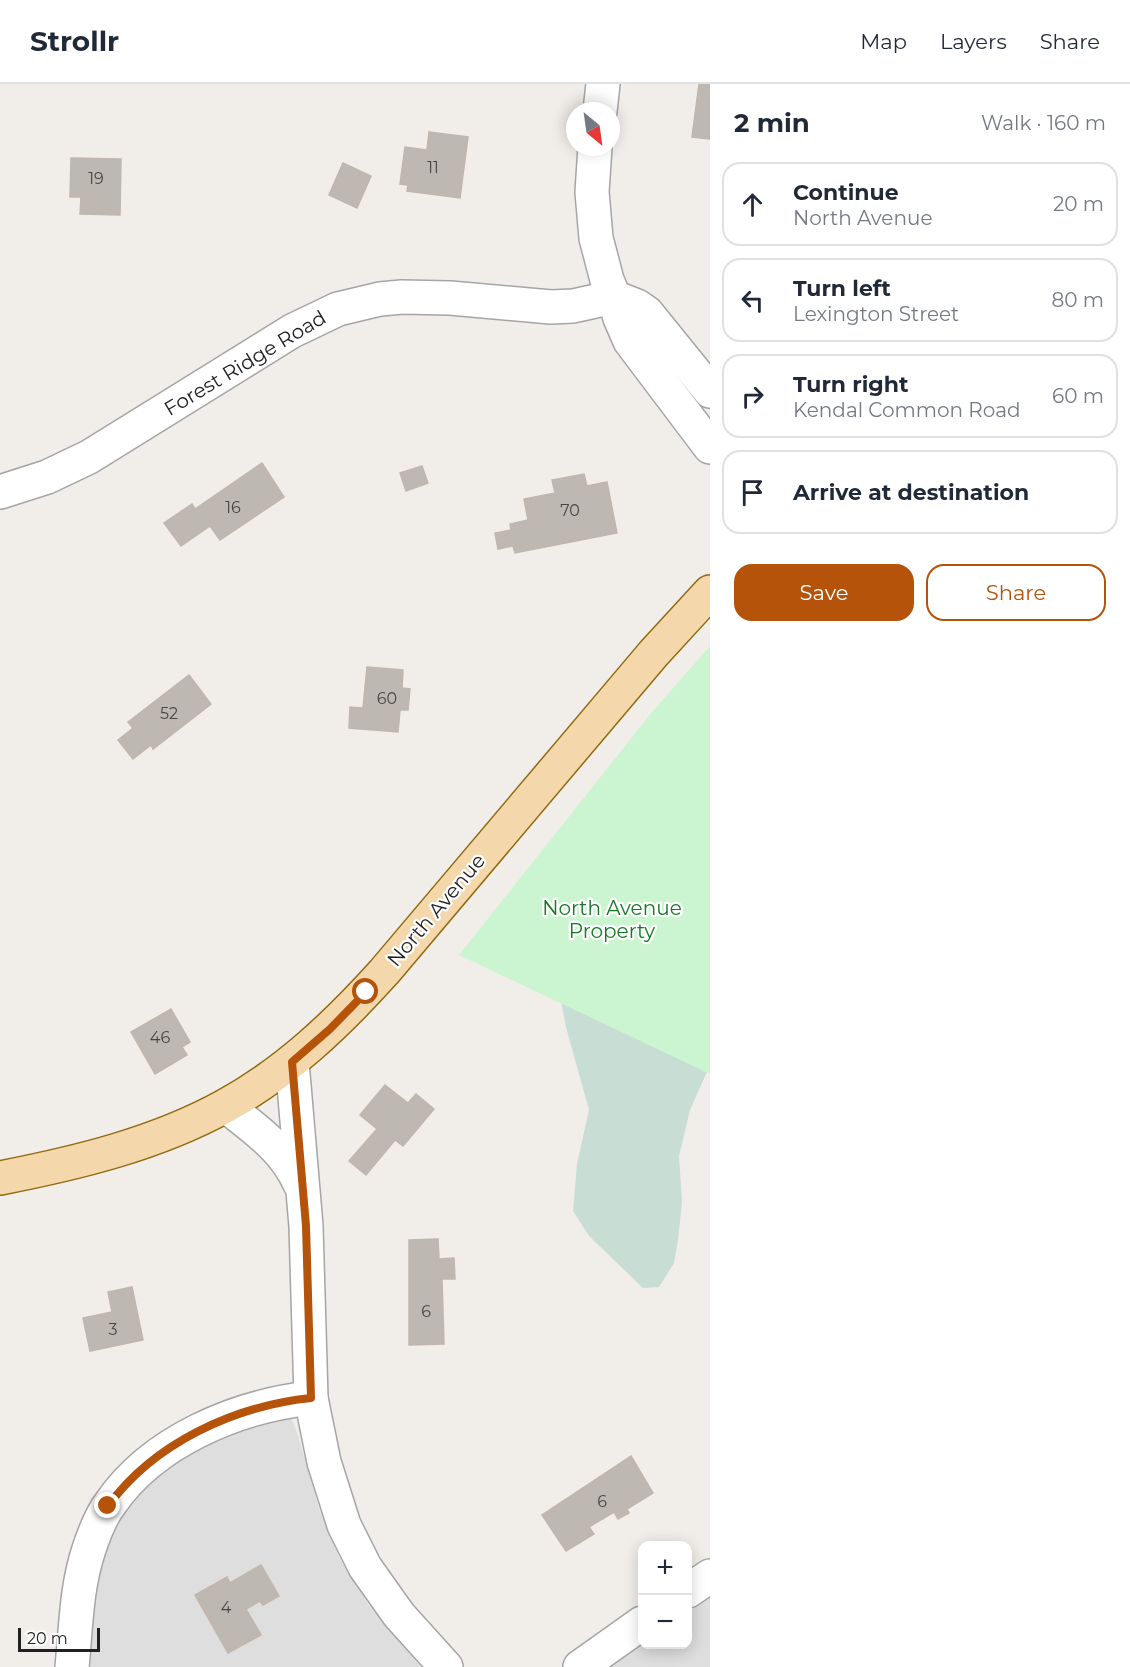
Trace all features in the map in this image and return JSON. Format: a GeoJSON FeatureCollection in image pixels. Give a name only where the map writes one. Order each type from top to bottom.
{"type":"FeatureCollection","features":[{"type":"Feature","properties":{"kind":"main road","name":"North Avenue"},"geometry":{"type":"LineString","coordinates":[[0,1178],[130,1146],[176,1130],[226,1106],[292,1062],[330,1029],[384,972],[647,661],[710,592]]}},
{"type":"Feature","properties":{"kind":"street"},"geometry":{"type":"LineString","coordinates":[[601,102],[603,84]]}},
{"type":"Feature","properties":{"kind":"street"},"geometry":{"type":"LineString","coordinates":[[594,156],[593,217],[600,258],[620,318],[630,341],[710,447]]}},
{"type":"Feature","properties":{"kind":"street","name":"Forest Ridge Road"},"geometry":{"type":"LineString","coordinates":[[0,492],[47,477],[89,457],[285,335],[338,309],[380,299],[402,297],[450,298],[551,307],[573,306],[614,297]]}},
{"type":"Feature","properties":{"kind":"street"},"geometry":{"type":"LineString","coordinates":[[614,297],[637,306],[647,313],[710,391]]}},
{"type":"Feature","properties":{"kind":"street"},"geometry":{"type":"LineString","coordinates":[[292,1062],[307,1243],[311,1398],[328,1478],[341,1517],[365,1567],[389,1603],[446,1667]]}},
{"type":"Feature","properties":{"kind":"street"},"geometry":{"type":"LineString","coordinates":[[226,1106],[278,1148],[295,1173],[303,1193]]}},
{"type":"Feature","properties":{"kind":"street"},"geometry":{"type":"LineString","coordinates":[[72,1667],[78,1594],[88,1551],[108,1506],[125,1485],[168,1449],[208,1427],[260,1408],[311,1398]]}},
{"type":"Feature","properties":{"kind":"street"},"geometry":{"type":"LineString","coordinates":[[692,1588],[710,1575]]}},
{"type":"Feature","properties":{"kind":"street"},"geometry":{"type":"LineString","coordinates":[[580,1667],[638,1626]]}},
{"type":"Feature","properties":{"kind":"shaded area"},"geometry":{"type":"Polygon","coordinates":[[[290,1415],[319,1509],[339,1557],[368,1604],[421,1667],[83,1667],[89,1599],[111,1530],[135,1491],[190,1452],[255,1425],[290,1415]]]}},
{"type":"Feature","properties":{"kind":"shaded area"},"geometry":{"type":"Polygon","coordinates":[[[710,1589],[710,1667],[601,1667],[638,1640],[638,1649],[692,1649],[692,1602],[710,1589]]]}},
{"type":"Feature","properties":{"kind":"green space","name":"North Avenue Property"},"geometry":{"type":"Polygon","coordinates":[[[710,646],[710,1074],[459,955],[652,712],[710,646]]]}},
{"type":"Feature","properties":{"kind":"green space"},"geometry":{"type":"Polygon","coordinates":[[[554,964],[710,1065],[690,1110],[679,1156],[682,1202],[678,1240],[674,1263],[659,1287],[643,1288],[589,1236],[573,1211],[577,1164],[589,1110],[566,1027],[554,964]]]}},
{"type":"Feature","properties":{"kind":"building"},"geometry":{"type":"Polygon","coordinates":[[[699,84],[710,84],[710,139],[692,137],[699,84]]]}},
{"type":"Feature","properties":{"kind":"building"},"geometry":{"type":"Polygon","coordinates":[[[429,132],[468,137],[460,198],[407,191],[408,185],[400,184],[405,147],[427,150],[429,132]]]}},
{"type":"Feature","properties":{"kind":"building"},"geometry":{"type":"Polygon","coordinates":[[[71,158],[121,159],[120,215],[80,214],[81,197],[70,197],[71,158]]]}},
{"type":"Feature","properties":{"kind":"building"},"geometry":{"type":"Polygon","coordinates":[[[343,163],[371,176],[357,208],[329,195],[343,163]]]}},
{"type":"Feature","properties":{"kind":"building"},"geometry":{"type":"Polygon","coordinates":[[[262,463],[284,497],[220,540],[210,526],[181,546],[164,523],[192,504],[195,509],[262,463]]]}},
{"type":"Feature","properties":{"kind":"building"},"geometry":{"type":"Polygon","coordinates":[[[422,466],[428,483],[406,491],[400,473],[422,466]]]}},
{"type":"Feature","properties":{"kind":"building"},"geometry":{"type":"Polygon","coordinates":[[[584,474],[587,486],[607,482],[617,533],[515,553],[513,546],[498,549],[495,533],[511,530],[510,524],[528,520],[524,499],[555,493],[552,480],[584,474]]]}},
{"type":"Feature","properties":{"kind":"building"},"geometry":{"type":"Polygon","coordinates":[[[367,667],[403,670],[402,688],[410,689],[408,710],[400,710],[398,732],[349,728],[350,707],[363,708],[367,667]]]}},
{"type":"Feature","properties":{"kind":"building"},"geometry":{"type":"Polygon","coordinates":[[[189,675],[211,704],[153,749],[151,745],[133,759],[118,740],[133,728],[128,722],[189,675]]]}},
{"type":"Feature","properties":{"kind":"building"},"geometry":{"type":"Polygon","coordinates":[[[171,1009],[190,1042],[182,1047],[187,1055],[155,1074],[131,1032],[171,1009]]]}},
{"type":"Feature","properties":{"kind":"building"},"geometry":{"type":"Polygon","coordinates":[[[385,1085],[408,1103],[416,1094],[434,1109],[403,1146],[395,1140],[366,1175],[349,1161],[377,1129],[360,1115],[385,1085]]]}},
{"type":"Feature","properties":{"kind":"building"},"geometry":{"type":"Polygon","coordinates":[[[438,1239],[439,1259],[454,1258],[455,1279],[442,1279],[444,1344],[409,1345],[409,1240],[438,1239]]]}},
{"type":"Feature","properties":{"kind":"building"},"geometry":{"type":"Polygon","coordinates":[[[132,1287],[143,1340],[90,1351],[83,1318],[112,1312],[108,1292],[132,1287]]]}},
{"type":"Feature","properties":{"kind":"building"},"geometry":{"type":"Polygon","coordinates":[[[631,1456],[653,1493],[627,1509],[629,1513],[618,1519],[614,1512],[589,1527],[594,1534],[566,1551],[542,1515],[631,1456]]]}},
{"type":"Feature","properties":{"kind":"building"},"geometry":{"type":"Polygon","coordinates":[[[261,1565],[279,1596],[263,1605],[260,1601],[246,1609],[261,1635],[228,1653],[195,1595],[227,1577],[230,1583],[261,1565]]]}},
{"type":"Feature","properties":{"kind":"route"},"geometry":{"type":"LineString","coordinates":[[108,1506],[145,1466],[168,1449],[208,1427],[252,1410],[311,1398],[307,1243],[292,1062],[330,1029],[366,992]]}}]}
